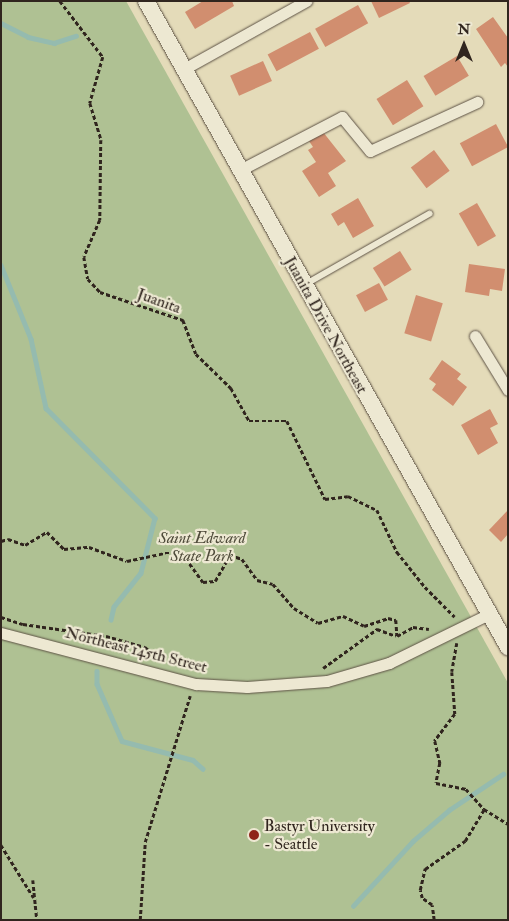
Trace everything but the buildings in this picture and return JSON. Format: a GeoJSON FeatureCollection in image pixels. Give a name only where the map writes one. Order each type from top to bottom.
{"type":"FeatureCollection","features":[{"type":"Feature","properties":{"kind":"main road","name":"Juanita Drive Northeast"},"geometry":{"type":"LineString","coordinates":[[146,1],[508,647]]}},
{"type":"Feature","properties":{"kind":"street"},"geometry":{"type":"LineString","coordinates":[[184,69],[306,1]]}},
{"type":"Feature","properties":{"kind":"street"},"geometry":{"type":"LineString","coordinates":[[240,170],[342,117],[370,151],[477,102]]}},
{"type":"Feature","properties":{"kind":"street"},"geometry":{"type":"LineString","coordinates":[[475,336],[508,390]]}},
{"type":"Feature","properties":{"kind":"street","name":"Northeast 145th Street"},"geometry":{"type":"LineString","coordinates":[[1,633],[196,684],[247,687],[327,681],[389,663],[489,614]]}},
{"type":"Feature","properties":{"kind":"lane"},"geometry":{"type":"LineString","coordinates":[[304,285],[429,214]]}},
{"type":"Feature","properties":{"kind":"path","name":"Juanita"},"geometry":{"type":"LineString","coordinates":[[60,1],[103,57],[90,103],[101,140],[100,220],[84,257],[88,279],[100,292],[183,320],[196,354],[231,388],[249,421],[287,421],[325,498],[348,496],[378,510],[397,552],[425,587],[456,618]]}},
{"type":"Feature","properties":{"kind":"path"},"geometry":{"type":"LineString","coordinates":[[1,541],[8,540],[25,545],[48,532],[64,549],[89,547],[127,561],[155,555],[182,553],[203,582],[215,581],[230,555],[242,559],[257,580],[273,584],[294,608],[318,623],[343,616],[364,626],[388,618],[396,620],[397,636]]}},
{"type":"Feature","properties":{"kind":"path"},"geometry":{"type":"LineString","coordinates":[[450,620],[460,614]]}},
{"type":"Feature","properties":{"kind":"path"},"geometry":{"type":"LineString","coordinates":[[1,616],[23,624],[106,636],[145,647],[165,664]]}},
{"type":"Feature","properties":{"kind":"path"},"geometry":{"type":"LineString","coordinates":[[313,670],[322,669],[378,629],[397,636],[413,627],[430,629],[437,626]]}},
{"type":"Feature","properties":{"kind":"path"},"geometry":{"type":"LineString","coordinates":[[458,641],[452,672],[455,714],[435,741],[440,763],[436,783],[466,789],[484,809],[508,824]]}},
{"type":"Feature","properties":{"kind":"path"},"geometry":{"type":"LineString","coordinates":[[140,920],[145,842],[196,684]]}},
{"type":"Feature","properties":{"kind":"path"},"geometry":{"type":"LineString","coordinates":[[434,920],[432,905],[422,898],[420,890],[425,870],[464,841],[484,809]]}},
{"type":"Feature","properties":{"kind":"path"},"geometry":{"type":"LineString","coordinates":[[1,845],[34,898]]}},
{"type":"Feature","properties":{"kind":"path"},"geometry":{"type":"LineString","coordinates":[[33,880],[36,920]]}},
{"type":"Feature","properties":{"kind":"green space","name":"Saint Edward State Park"},"geometry":{"type":"Polygon","coordinates":[[[1,1],[126,1],[508,683],[508,920],[1,920],[1,1]]]}},
{"type":"Feature","properties":{"kind":"waterway"},"geometry":{"type":"LineString","coordinates":[[1,23],[28,37],[54,43],[76,36]]}},
{"type":"Feature","properties":{"kind":"waterway"},"geometry":{"type":"LineString","coordinates":[[1,265],[31,339],[46,408],[155,518],[141,573],[114,607],[111,620]]}},
{"type":"Feature","properties":{"kind":"waterway"},"geometry":{"type":"LineString","coordinates":[[97,671],[97,684],[122,741],[193,760],[203,769]]}},
{"type":"Feature","properties":{"kind":"waterway"},"geometry":{"type":"LineString","coordinates":[[353,906],[413,841],[449,810],[503,774]]}},
{"type":"Feature","properties":{"kind":"place","name":"Bastyr University - Seattle"},"geometry":{"type":"Point","coordinates":[254,835]}}]}
